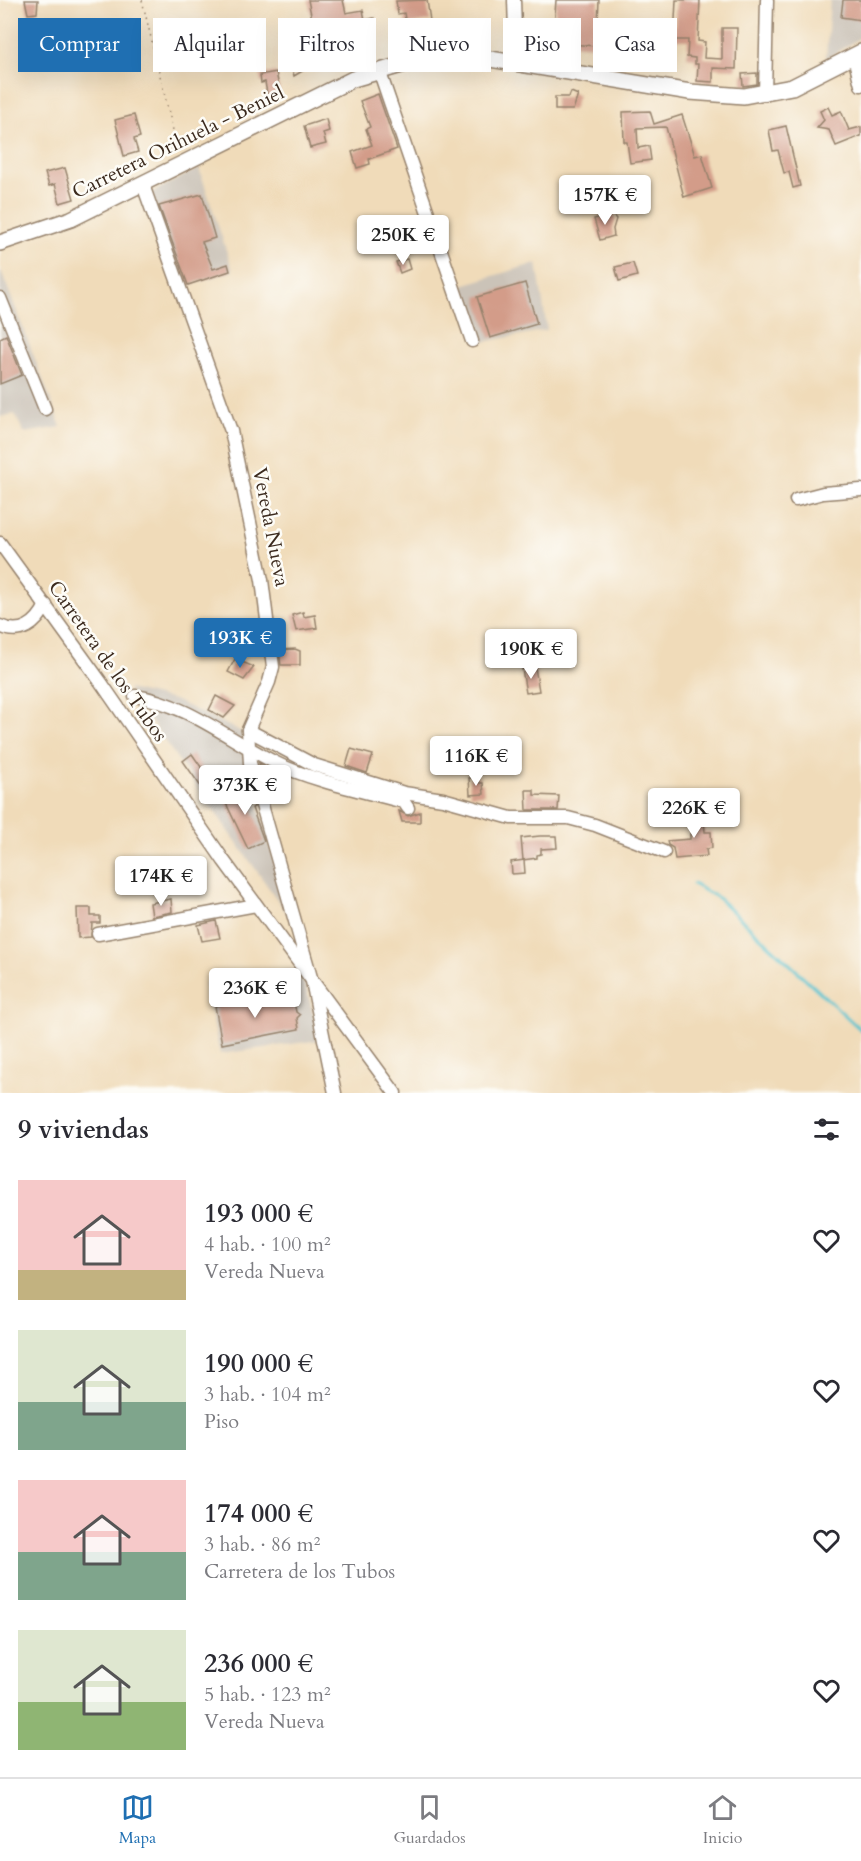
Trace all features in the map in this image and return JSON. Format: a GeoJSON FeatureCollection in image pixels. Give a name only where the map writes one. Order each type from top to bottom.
{"type":"FeatureCollection","features":[{"type":"Feature","properties":{"kind":"main road","name":"Carretera Orihuela - Beniel"},"geometry":{"type":"LineString","coordinates":[[578,72],[708,95],[765,94],[792,87],[858,54]]}},
{"type":"Feature","properties":{"kind":"main road","name":"Carretera Orihuela - Beniel"},"geometry":{"type":"LineString","coordinates":[[0,243],[71,219],[144,185],[353,79],[415,61],[451,57],[503,60]]}},
{"type":"Feature","properties":{"kind":"street"},"geometry":{"type":"LineString","coordinates":[[514,0],[515,18]]}},
{"type":"Feature","properties":{"kind":"street"},"geometry":{"type":"LineString","coordinates":[[765,94],[767,0]]}},
{"type":"Feature","properties":{"kind":"street"},"geometry":{"type":"LineString","coordinates":[[858,54],[861,85]]}},
{"type":"Feature","properties":{"kind":"street"},"geometry":{"type":"LineString","coordinates":[[379,70],[471,341]]}},
{"type":"Feature","properties":{"kind":"street","name":"Vereda Nueva"},"geometry":{"type":"LineString","coordinates":[[144,185],[231,431],[251,517],[267,607],[273,667],[269,682],[248,730],[249,747],[254,781],[312,981],[335,1093]]}},
{"type":"Feature","properties":{"kind":"street"},"geometry":{"type":"LineString","coordinates":[[0,298],[45,409]]}},
{"type":"Feature","properties":{"kind":"street"},"geometry":{"type":"LineString","coordinates":[[796,500],[861,489]]}},
{"type":"Feature","properties":{"kind":"street","name":"Carretera de los Tubos"},"geometry":{"type":"LineString","coordinates":[[0,543],[256,905],[395,1093]]}},
{"type":"Feature","properties":{"kind":"street"},"geometry":{"type":"LineString","coordinates":[[0,626],[10,631],[24,629],[40,618],[46,605]]}},
{"type":"Feature","properties":{"kind":"street"},"geometry":{"type":"LineString","coordinates":[[135,696],[161,703],[249,747],[277,764],[404,802],[408,808]]}},
{"type":"Feature","properties":{"kind":"street"},"geometry":{"type":"LineString","coordinates":[[248,730],[314,765],[404,793],[443,799],[511,818],[568,818],[595,825],[664,852]]}},
{"type":"Feature","properties":{"kind":"street"},"geometry":{"type":"LineString","coordinates":[[98,934],[256,905]]}},
{"type":"Feature","properties":{"kind":"path"},"geometry":{"type":"LineString","coordinates":[[142,0],[182,165]]}},
{"type":"Feature","properties":{"kind":"shaded area"},"geometry":{"type":"Polygon","coordinates":[[[830,0],[861,0],[861,37],[826,59],[830,0]]]}},
{"type":"Feature","properties":{"kind":"shaded area"},"geometry":{"type":"Polygon","coordinates":[[[199,168],[233,271],[182,288],[151,193],[199,168]]]}},
{"type":"Feature","properties":{"kind":"shaded area"},"geometry":{"type":"Polygon","coordinates":[[[537,263],[547,330],[478,343],[459,286],[537,263]]]}},
{"type":"Feature","properties":{"kind":"shaded area"},"geometry":{"type":"Polygon","coordinates":[[[0,268],[61,427],[24,433],[15,414],[0,417],[0,268]]]}},
{"type":"Feature","properties":{"kind":"shaded area"},"geometry":{"type":"Polygon","coordinates":[[[128,689],[174,700],[242,732],[249,775],[293,922],[128,689]]]}},
{"type":"Feature","properties":{"kind":"shaded area"},"geometry":{"type":"Polygon","coordinates":[[[293,969],[306,987],[320,1040],[220,1054],[205,984],[293,969]]]}},
{"type":"Feature","properties":{"kind":"building"},"geometry":{"type":"Polygon","coordinates":[[[25,0],[38,0],[37,13],[28,14],[25,0]]]}},
{"type":"Feature","properties":{"kind":"building"},"geometry":{"type":"Polygon","coordinates":[[[308,0],[343,0],[346,13],[363,10],[365,18],[312,18],[308,0]]]}},
{"type":"Feature","properties":{"kind":"building"},"geometry":{"type":"Polygon","coordinates":[[[427,0],[430,18],[405,18],[404,13],[398,14],[396,1],[427,0]]]}},
{"type":"Feature","properties":{"kind":"building"},"geometry":{"type":"Polygon","coordinates":[[[556,0],[599,0],[598,18],[593,18],[593,46],[581,45],[581,18],[555,18],[556,0]]]}},
{"type":"Feature","properties":{"kind":"building"},"geometry":{"type":"Polygon","coordinates":[[[676,0],[700,0],[698,41],[705,42],[704,58],[722,59],[722,28],[737,28],[736,69],[713,68],[713,82],[697,81],[698,64],[695,64],[695,58],[687,57],[688,40],[677,40],[677,18],[675,18],[676,0]]]}},
{"type":"Feature","properties":{"kind":"building"},"geometry":{"type":"Polygon","coordinates":[[[843,0],[861,0],[861,20],[841,17],[843,0]]]}},
{"type":"Feature","properties":{"kind":"building"},"geometry":{"type":"Polygon","coordinates":[[[276,72],[281,97],[268,99],[265,82],[261,83],[260,75],[276,72]]]}},
{"type":"Feature","properties":{"kind":"building"},"geometry":{"type":"Polygon","coordinates":[[[757,73],[757,84],[743,86],[742,74],[757,73]]]}},
{"type":"Feature","properties":{"kind":"building"},"geometry":{"type":"Polygon","coordinates":[[[571,92],[578,95],[573,110],[555,110],[555,97],[569,97],[571,92]]]}},
{"type":"Feature","properties":{"kind":"building"},"geometry":{"type":"Polygon","coordinates":[[[378,94],[397,149],[369,159],[370,164],[357,168],[352,152],[372,145],[366,129],[370,127],[360,101],[378,94]]]}},
{"type":"Feature","properties":{"kind":"building"},"geometry":{"type":"Polygon","coordinates":[[[828,107],[832,115],[841,111],[849,130],[861,127],[861,136],[836,146],[829,130],[817,128],[824,120],[820,111],[828,107]]]}},
{"type":"Feature","properties":{"kind":"building"},"geometry":{"type":"Polygon","coordinates":[[[650,111],[654,124],[682,115],[695,156],[702,154],[712,188],[684,197],[666,127],[637,128],[638,148],[649,146],[651,160],[630,163],[627,142],[624,142],[623,112],[650,111]]]}},
{"type":"Feature","properties":{"kind":"building"},"geometry":{"type":"Polygon","coordinates":[[[134,115],[140,137],[134,139],[138,152],[124,156],[115,120],[134,115]]]}},
{"type":"Feature","properties":{"kind":"building"},"geometry":{"type":"Polygon","coordinates":[[[326,119],[329,131],[323,133],[326,144],[310,148],[304,126],[326,119]]]}},
{"type":"Feature","properties":{"kind":"building"},"geometry":{"type":"Polygon","coordinates":[[[786,126],[800,186],[793,188],[789,172],[784,173],[778,150],[773,151],[769,130],[786,126]]]}},
{"type":"Feature","properties":{"kind":"building"},"geometry":{"type":"Polygon","coordinates":[[[65,168],[74,199],[60,203],[55,184],[49,186],[45,173],[65,168]]]}},
{"type":"Feature","properties":{"kind":"building"},"geometry":{"type":"Polygon","coordinates":[[[202,194],[215,238],[202,242],[213,269],[228,264],[230,271],[188,285],[159,206],[202,194]]]}},
{"type":"Feature","properties":{"kind":"building"},"geometry":{"type":"Polygon","coordinates":[[[612,214],[616,219],[613,229],[614,236],[600,240],[594,219],[612,214]]]}},
{"type":"Feature","properties":{"kind":"building"},"geometry":{"type":"Polygon","coordinates":[[[407,259],[410,269],[400,273],[396,262],[407,259]]]}},
{"type":"Feature","properties":{"kind":"building"},"geometry":{"type":"Polygon","coordinates":[[[633,263],[637,276],[619,281],[615,267],[633,263]]]}},
{"type":"Feature","properties":{"kind":"building"},"geometry":{"type":"Polygon","coordinates":[[[525,283],[537,324],[490,338],[477,297],[525,283]]]}},
{"type":"Feature","properties":{"kind":"building"},"geometry":{"type":"Polygon","coordinates":[[[6,335],[22,375],[0,384],[0,338],[6,335]]]}},
{"type":"Feature","properties":{"kind":"building"},"geometry":{"type":"Polygon","coordinates":[[[303,612],[304,617],[315,615],[317,628],[296,631],[292,615],[303,612]]]}},
{"type":"Feature","properties":{"kind":"building"},"geometry":{"type":"Polygon","coordinates":[[[279,650],[300,651],[300,665],[281,665],[279,650]]]}},
{"type":"Feature","properties":{"kind":"building"},"geometry":{"type":"Polygon","coordinates":[[[235,659],[254,667],[244,680],[228,672],[235,659]]]}},
{"type":"Feature","properties":{"kind":"building"},"geometry":{"type":"Polygon","coordinates":[[[535,667],[539,691],[526,693],[522,669],[535,667]]]}},
{"type":"Feature","properties":{"kind":"building"},"geometry":{"type":"Polygon","coordinates":[[[216,696],[235,706],[224,718],[209,710],[216,696]]]}},
{"type":"Feature","properties":{"kind":"building"},"geometry":{"type":"Polygon","coordinates":[[[351,749],[373,755],[367,773],[346,766],[351,749]]]}},
{"type":"Feature","properties":{"kind":"building"},"geometry":{"type":"Polygon","coordinates":[[[192,754],[215,787],[206,794],[183,761],[192,754]]]}},
{"type":"Feature","properties":{"kind":"building"},"geometry":{"type":"Polygon","coordinates":[[[259,763],[278,773],[278,778],[268,779],[267,770],[261,772],[259,763]]]}},
{"type":"Feature","properties":{"kind":"building"},"geometry":{"type":"Polygon","coordinates":[[[479,777],[479,783],[483,783],[484,794],[470,795],[469,778],[479,777]]]}},
{"type":"Feature","properties":{"kind":"building"},"geometry":{"type":"Polygon","coordinates":[[[248,785],[254,807],[252,808],[264,841],[248,849],[223,797],[248,785]]]}},
{"type":"Feature","properties":{"kind":"building"},"geometry":{"type":"Polygon","coordinates":[[[526,790],[534,790],[534,795],[559,796],[558,810],[527,810],[526,790]]]}},
{"type":"Feature","properties":{"kind":"building"},"geometry":{"type":"Polygon","coordinates":[[[703,810],[705,832],[711,832],[712,848],[706,849],[707,856],[675,859],[673,848],[668,845],[667,841],[690,839],[692,833],[690,811],[703,810]]]}},
{"type":"Feature","properties":{"kind":"building"},"geometry":{"type":"Polygon","coordinates":[[[399,811],[408,816],[420,812],[420,822],[402,822],[399,811]]]}},
{"type":"Feature","properties":{"kind":"building"},"geometry":{"type":"Polygon","coordinates":[[[556,836],[557,848],[541,849],[541,854],[537,855],[537,858],[523,860],[521,838],[556,836]]]}},
{"type":"Feature","properties":{"kind":"building"},"geometry":{"type":"Polygon","coordinates":[[[524,860],[525,873],[512,874],[511,862],[524,860]]]}},
{"type":"Feature","properties":{"kind":"building"},"geometry":{"type":"Polygon","coordinates":[[[171,899],[172,912],[152,916],[150,903],[171,899]]]}},
{"type":"Feature","properties":{"kind":"building"},"geometry":{"type":"Polygon","coordinates":[[[77,908],[91,908],[91,916],[100,916],[100,923],[92,923],[91,937],[78,938],[77,908]]]}},
{"type":"Feature","properties":{"kind":"building"},"geometry":{"type":"Polygon","coordinates":[[[216,921],[220,938],[202,941],[198,925],[216,921]]]}},
{"type":"Feature","properties":{"kind":"building"},"geometry":{"type":"Polygon","coordinates":[[[271,995],[273,1005],[294,1001],[296,1012],[300,1015],[297,1018],[299,1029],[222,1044],[215,1006],[271,995]]]}},
{"type":"Feature","properties":{"kind":"waterway"},"geometry":{"type":"LineString","coordinates":[[693,884],[717,897],[861,1030]]}}]}
